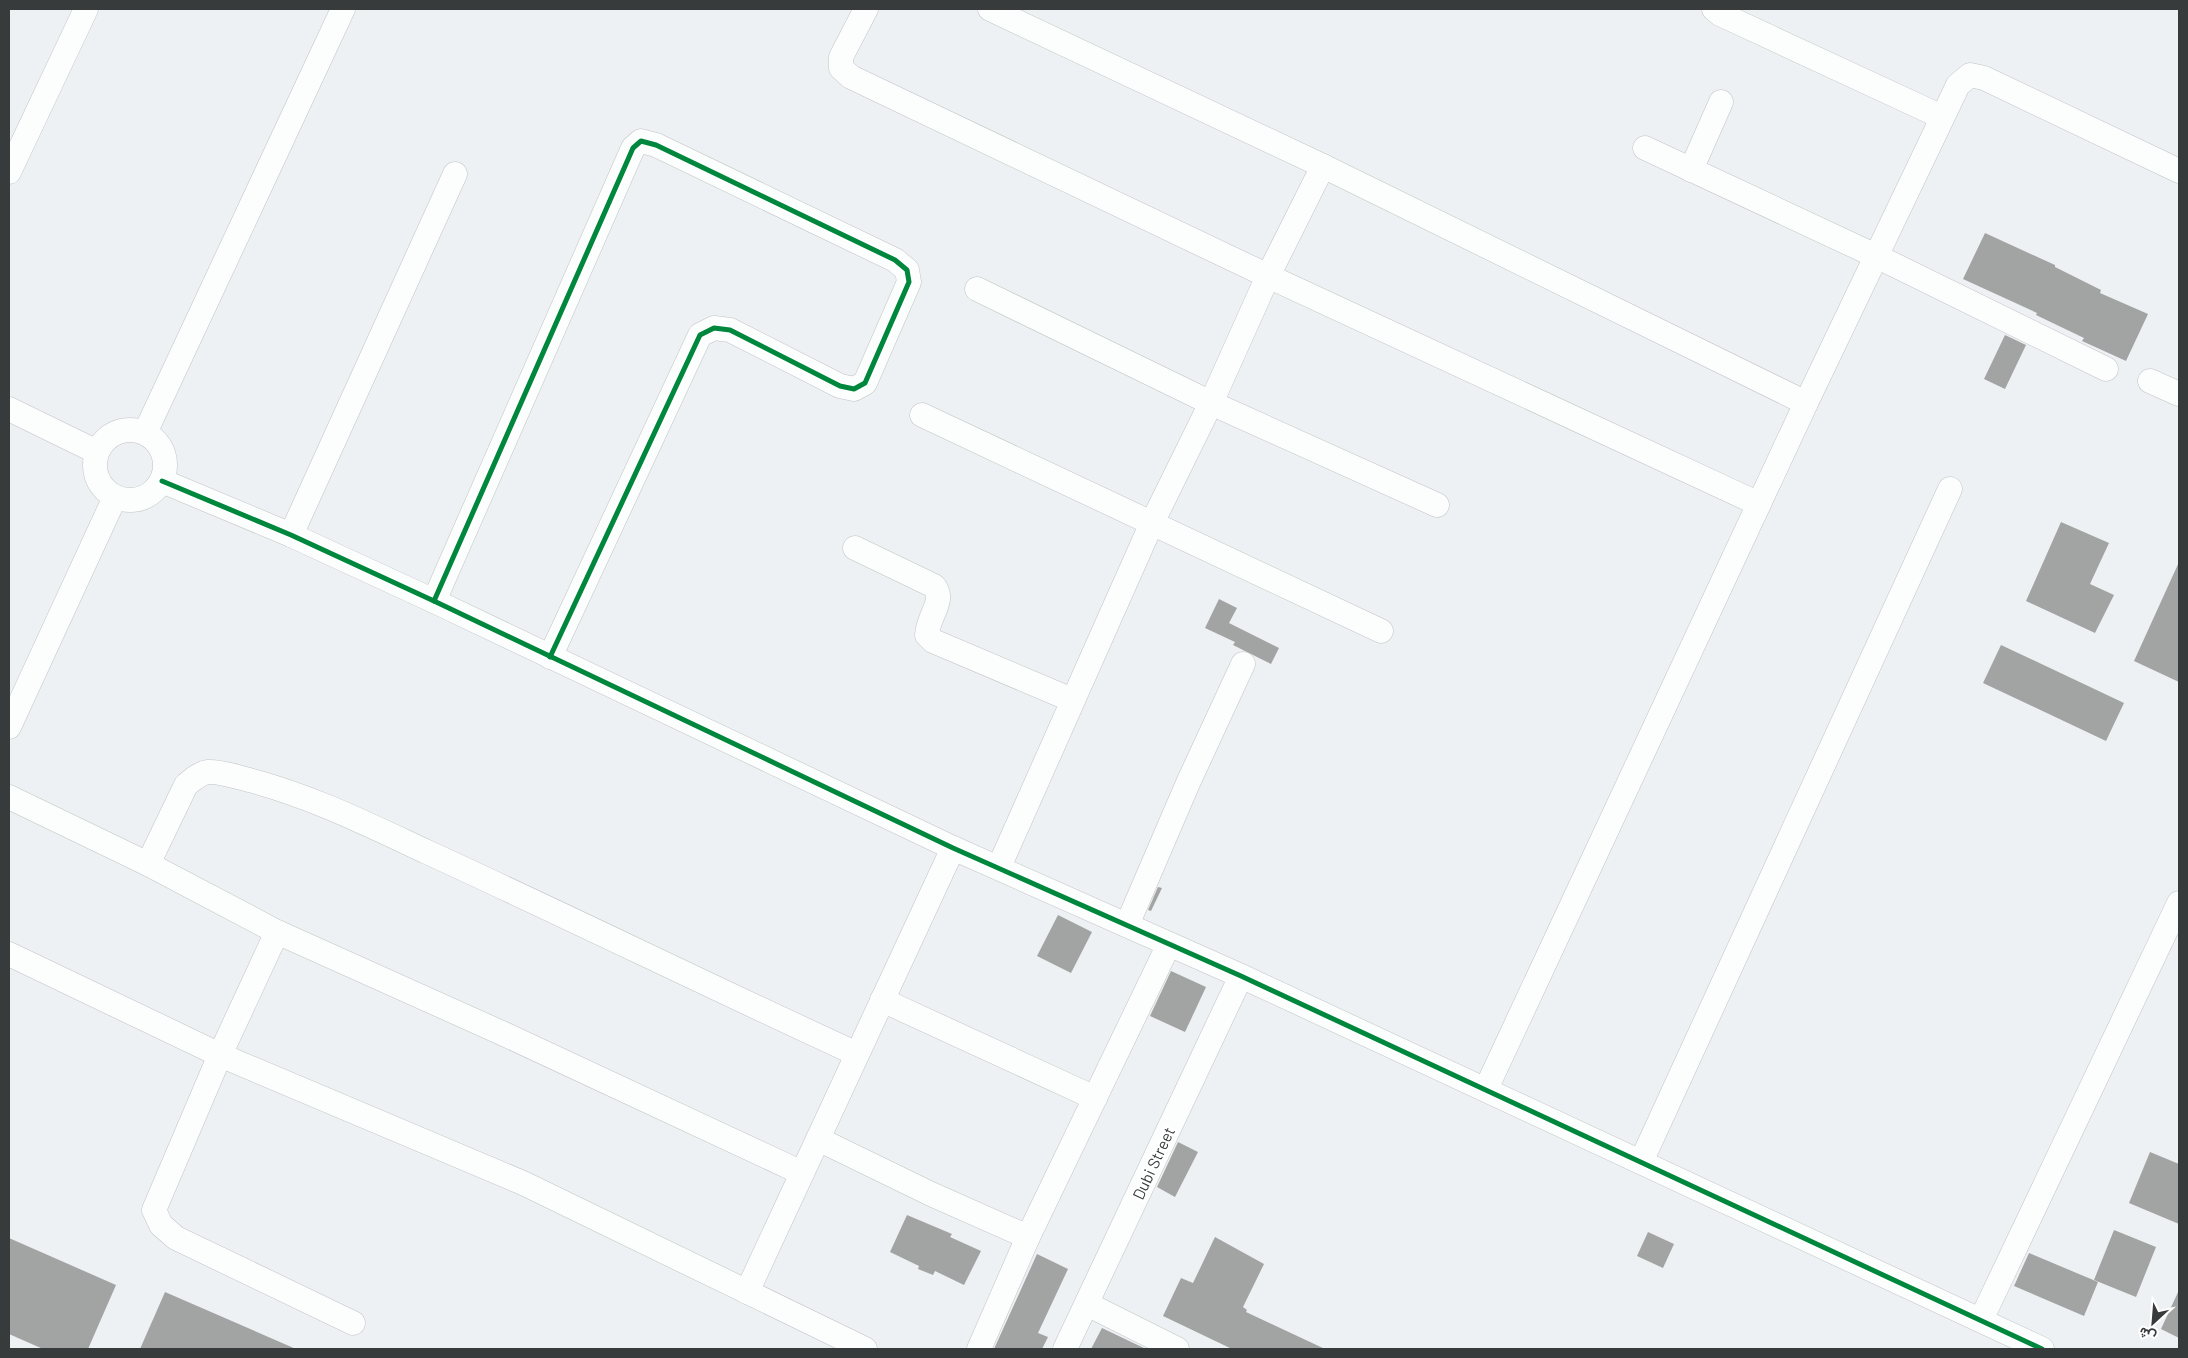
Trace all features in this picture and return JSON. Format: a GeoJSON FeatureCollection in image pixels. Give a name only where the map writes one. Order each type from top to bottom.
{"type":"FeatureCollection","features":[{"type":"Feature","properties":{"kind":"street"},"geometry":{"type":"LineString","coordinates":[[9,172],[86,9]]}},
{"type":"Feature","properties":{"kind":"street"},"geometry":{"type":"LineString","coordinates":[[145,433],[343,9]]}},
{"type":"Feature","properties":{"kind":"street"},"geometry":{"type":"LineString","coordinates":[[866,9],[841,57],[841,68],[850,77],[1268,276],[1759,504]]}},
{"type":"Feature","properties":{"kind":"street"},"geometry":{"type":"LineString","coordinates":[[990,9],[1323,166],[1806,403]]}},
{"type":"Feature","properties":{"kind":"street"},"geometry":{"type":"LineString","coordinates":[[1714,9],[1720,14],[1942,117]]}},
{"type":"Feature","properties":{"kind":"street"},"geometry":{"type":"LineString","coordinates":[[1486,1090],[1806,403],[1958,85],[1970,75],[1984,78],[2179,171]]}},
{"type":"Feature","properties":{"kind":"street"},"geometry":{"type":"LineString","coordinates":[[1691,170],[1722,102]]}},
{"type":"Feature","properties":{"kind":"street"},"geometry":{"type":"LineString","coordinates":[[434,601],[633,148],[641,141],[656,145],[895,260],[907,270],[909,282],[865,383],[854,388],[840,386],[730,330],[714,328],[700,335],[550,657]]}},
{"type":"Feature","properties":{"kind":"street"},"geometry":{"type":"LineString","coordinates":[[1645,148],[1876,256],[2106,369]]}},
{"type":"Feature","properties":{"kind":"street"},"geometry":{"type":"LineString","coordinates":[[999,867],[1151,525],[1211,403],[1268,276],[1323,166]]}},
{"type":"Feature","properties":{"kind":"street"},"geometry":{"type":"LineString","coordinates":[[291,535],[455,174]]}},
{"type":"Feature","properties":{"kind":"street"},"geometry":{"type":"LineString","coordinates":[[977,289],[1211,403],[1437,505]]}},
{"type":"Feature","properties":{"kind":"street"},"geometry":{"type":"LineString","coordinates":[[2150,381],[2179,394]]}},
{"type":"Feature","properties":{"kind":"street"},"geometry":{"type":"LineString","coordinates":[[9,409],[97,452]]}},
{"type":"Feature","properties":{"kind":"street"},"geometry":{"type":"LineString","coordinates":[[922,415],[1151,525],[1381,631]]}},
{"type":"Feature","properties":{"kind":"street"},"geometry":{"type":"LineString","coordinates":[[122,430],[134,430],[145,433],[154,439],[165,459],[162,481],[156,490],[142,498],[125,500],[106,492],[99,483],[95,473],[94,462],[103,442],[122,430]]}},
{"type":"Feature","properties":{"kind":"street"},"geometry":{"type":"LineString","coordinates":[[162,481],[291,535],[434,601],[953,848],[1241,976],[2042,1349]]}},
{"type":"Feature","properties":{"kind":"street"},"geometry":{"type":"LineString","coordinates":[[1641,1162],[1950,489]]}},
{"type":"Feature","properties":{"kind":"street"},"geometry":{"type":"LineString","coordinates":[[9,726],[115,497]]}},
{"type":"Feature","properties":{"kind":"street"},"geometry":{"type":"LineString","coordinates":[[855,548],[934,586],[939,592],[940,598],[928,624],[927,635],[933,641],[1072,700]]}},
{"type":"Feature","properties":{"kind":"street"},"geometry":{"type":"LineString","coordinates":[[1127,925],[1188,783],[1243,664]]}},
{"type":"Feature","properties":{"kind":"street"},"geometry":{"type":"LineString","coordinates":[[148,864],[186,785],[194,779],[207,772],[221,773],[277,787],[319,802],[385,832],[857,1054]]}},
{"type":"Feature","properties":{"kind":"street"},"geometry":{"type":"LineString","coordinates":[[9,797],[148,864],[277,932],[504,1034],[802,1173]]}},
{"type":"Feature","properties":{"kind":"street"},"geometry":{"type":"LineString","coordinates":[[747,1292],[953,848]]}},
{"type":"Feature","properties":{"kind":"street"},"geometry":{"type":"LineString","coordinates":[[1981,1320],[2179,903]]}},
{"type":"Feature","properties":{"kind":"street"},"geometry":{"type":"LineString","coordinates":[[277,932],[220,1055],[154,1210],[161,1225],[176,1238],[353,1323]]}},
{"type":"Feature","properties":{"kind":"street"},"geometry":{"type":"LineString","coordinates":[[979,1349],[1028,1237],[1169,944]]}},
{"type":"Feature","properties":{"kind":"street"},"geometry":{"type":"LineString","coordinates":[[9,954],[220,1055],[524,1183],[865,1349]]}},
{"type":"Feature","properties":{"kind":"street","name":"Dubi Street"},"geometry":{"type":"LineString","coordinates":[[1066,1349],[1241,976]]}},
{"type":"Feature","properties":{"kind":"street"},"geometry":{"type":"LineString","coordinates":[[882,1000],[1095,1098]]}},
{"type":"Feature","properties":{"kind":"street"},"geometry":{"type":"LineString","coordinates":[[818,1139],[931,1194],[1028,1237]]}},
{"type":"Feature","properties":{"kind":"street"},"geometry":{"type":"LineString","coordinates":[[1086,1304],[1177,1349]]}},
{"type":"Feature","properties":{"kind":"building"},"geometry":{"type":"Polygon","coordinates":[[[1985,233],[2055,265],[2055,267],[2101,290],[2100,293],[2148,314],[2126,361],[2082,341],[2084,338],[2036,315],[2037,313],[1963,279],[1985,233]]]}},
{"type":"Feature","properties":{"kind":"building"},"geometry":{"type":"Polygon","coordinates":[[[2005,335],[2026,345],[2005,389],[1984,379],[2005,335]]]}},
{"type":"Feature","properties":{"kind":"building"},"geometry":{"type":"Polygon","coordinates":[[[2061,522],[2109,543],[2090,584],[2114,595],[2095,633],[2026,601],[2061,522]]]}},
{"type":"Feature","properties":{"kind":"building"},"geometry":{"type":"Polygon","coordinates":[[[2179,562],[2179,682],[2134,661],[2179,562]]]}},
{"type":"Feature","properties":{"kind":"building"},"geometry":{"type":"Polygon","coordinates":[[[1219,599],[1237,608],[1229,623],[1279,648],[1271,664],[1233,645],[1235,642],[1205,628],[1219,599]]]}},
{"type":"Feature","properties":{"kind":"building"},"geometry":{"type":"Polygon","coordinates":[[[2001,645],[2124,703],[2106,741],[1983,683],[2001,645]]]}},
{"type":"Feature","properties":{"kind":"building"},"geometry":{"type":"Polygon","coordinates":[[[1158,887],[1162,888],[1151,911],[1148,910],[1158,887]]]}},
{"type":"Feature","properties":{"kind":"building"},"geometry":{"type":"Polygon","coordinates":[[[1058,915],[1092,932],[1071,973],[1037,956],[1058,915]]]}},
{"type":"Feature","properties":{"kind":"building"},"geometry":{"type":"Polygon","coordinates":[[[1171,971],[1206,987],[1185,1032],[1150,1016],[1171,971]]]}},
{"type":"Feature","properties":{"kind":"building"},"geometry":{"type":"Polygon","coordinates":[[[1178,1142],[1198,1152],[1175,1197],[1157,1187],[1178,1142]]]}},
{"type":"Feature","properties":{"kind":"building"},"geometry":{"type":"Polygon","coordinates":[[[2150,1152],[2179,1164],[2179,1224],[2129,1203],[2150,1152]]]}},
{"type":"Feature","properties":{"kind":"building"},"geometry":{"type":"Polygon","coordinates":[[[907,1215],[952,1234],[950,1237],[981,1251],[964,1285],[935,1271],[933,1275],[918,1269],[919,1266],[890,1252],[907,1215]]]}},
{"type":"Feature","properties":{"kind":"building"},"geometry":{"type":"Polygon","coordinates":[[[2114,1230],[2156,1247],[2136,1297],[2094,1280],[2114,1230]]]}},
{"type":"Feature","properties":{"kind":"building"},"geometry":{"type":"Polygon","coordinates":[[[1648,1232],[1674,1244],[1663,1268],[1637,1256],[1648,1232]]]}},
{"type":"Feature","properties":{"kind":"building"},"geometry":{"type":"Polygon","coordinates":[[[1215,1237],[1264,1264],[1243,1307],[1247,1310],[1246,1312],[1325,1349],[1232,1349],[1163,1316],[1181,1278],[1193,1283],[1215,1237]]]}},
{"type":"Feature","properties":{"kind":"building"},"geometry":{"type":"Polygon","coordinates":[[[9,1238],[116,1285],[88,1349],[43,1349],[9,1334],[9,1238]]]}},
{"type":"Feature","properties":{"kind":"building"},"geometry":{"type":"Polygon","coordinates":[[[2029,1253],[2098,1282],[2084,1316],[2014,1286],[2029,1253]]]}},
{"type":"Feature","properties":{"kind":"building"},"geometry":{"type":"Polygon","coordinates":[[[1037,1254],[1068,1269],[1038,1333],[1048,1337],[1042,1349],[994,1349],[1037,1254]]]}},
{"type":"Feature","properties":{"kind":"building"},"geometry":{"type":"Polygon","coordinates":[[[2179,1290],[2179,1338],[2161,1329],[2179,1290]]]}},
{"type":"Feature","properties":{"kind":"building"},"geometry":{"type":"Polygon","coordinates":[[[165,1292],[296,1349],[140,1349],[165,1292]]]}},
{"type":"Feature","properties":{"kind":"building"},"geometry":{"type":"Polygon","coordinates":[[[1102,1328],[1125,1339],[1146,1349],[1091,1349],[1102,1328]]]}},
{"type":"Feature","properties":{"kind":"cycle path"},"geometry":{"type":"LineString","coordinates":[[434,601],[633,148],[641,141],[656,145],[895,260],[907,270],[909,282],[865,383],[854,389],[840,386],[730,330],[714,328],[700,335],[550,657]]}},
{"type":"Feature","properties":{"kind":"cycle path"},"geometry":{"type":"LineString","coordinates":[[162,481],[291,535],[434,601],[953,848],[1241,976],[2042,1349]]}}]}
